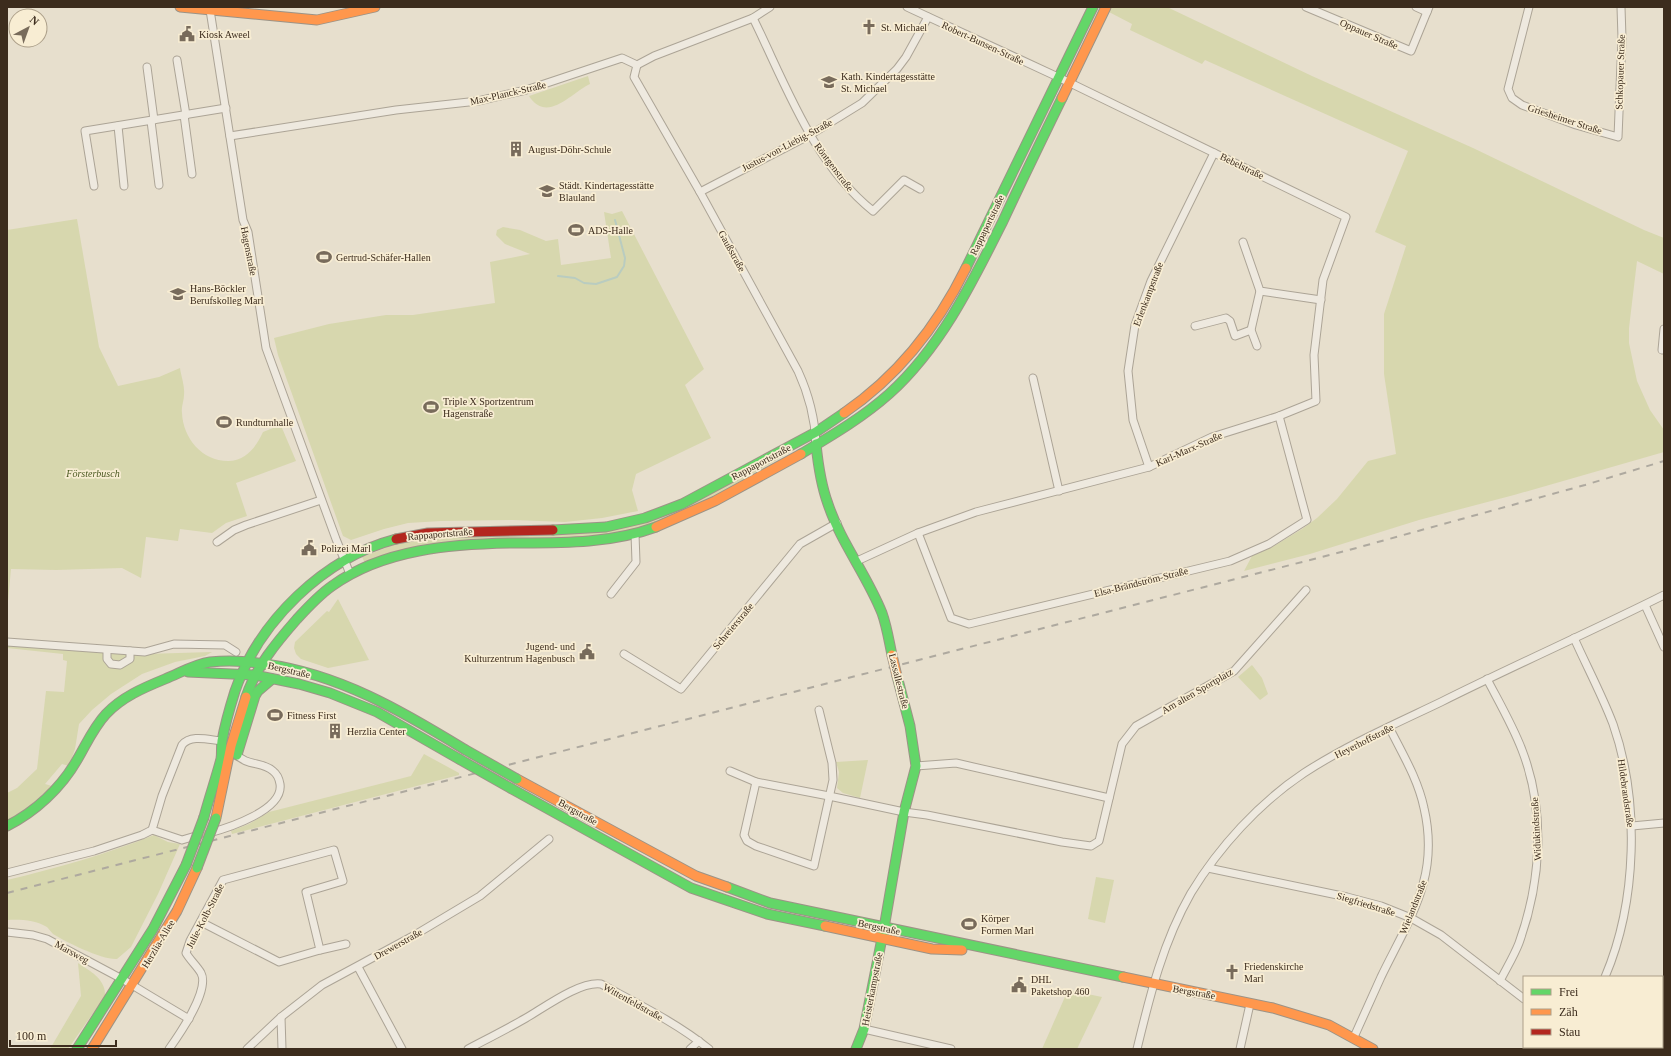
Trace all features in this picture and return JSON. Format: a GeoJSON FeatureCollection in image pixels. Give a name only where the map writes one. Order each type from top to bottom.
{"type":"FeatureCollection","features":[{"type":"Feature","properties":{"kind":"main road"},"geometry":{"type":"LineString","coordinates":[[180,7],[317,20],[375,7]]}},
{"type":"Feature","properties":{"kind":"main road","name":"Rappaportstraße"},"geometry":{"type":"LineString","coordinates":[[247,662],[273,622],[292,601],[328,570],[344,560],[378,544],[428,533],[564,530],[606,527],[645,518],[682,504],[816,432],[835,421],[877,389],[900,366],[924,337],[947,303],[1060,78],[1093,7]]}},
{"type":"Feature","properties":{"kind":"main road","name":"Rappaportstraße"},"geometry":{"type":"LineString","coordinates":[[262,663],[305,610],[333,585],[350,574],[394,557],[450,546],[587,541],[635,534],[661,526],[713,503],[837,433],[889,394],[934,344],[971,286],[1106,7]]}},
{"type":"Feature","properties":{"kind":"main road","name":"Lassallestraße"},"geometry":{"type":"LineString","coordinates":[[816,444],[818,468],[828,504],[836,523],[881,608],[910,726],[916,766],[904,812],[884,928]]}},
{"type":"Feature","properties":{"kind":"main road","name":"Bergstraße"},"geometry":{"type":"LineString","coordinates":[[7,826],[25,815],[52,791],[72,768],[105,714],[122,700],[153,684],[209,662],[262,663],[333,681],[383,702],[464,749],[696,876],[770,903],[984,950],[1250,1004],[1304,1017],[1329,1025],[1369,1048]]}},
{"type":"Feature","properties":{"kind":"main road","name":"Herzlia-Allee"},"geometry":{"type":"LineString","coordinates":[[77,1049],[153,929],[186,865],[204,817],[221,757],[222,742],[235,691],[247,662]]}},
{"type":"Feature","properties":{"kind":"main road","name":"Herzlia-Allee"},"geometry":{"type":"LineString","coordinates":[[92,1049],[177,911],[197,868],[216,818],[234,753],[247,693],[254,675],[262,663]]}},
{"type":"Feature","properties":{"kind":"main road","name":"Bergstraße"},"geometry":{"type":"LineString","coordinates":[[184,671],[254,675],[299,684],[330,693],[378,712],[512,789],[691,888],[766,914],[882,939],[932,949],[984,950]]}},
{"type":"Feature","properties":{"kind":"main road"},"geometry":{"type":"LineString","coordinates":[[234,753],[255,696],[258,691],[272,679]]}},
{"type":"Feature","properties":{"kind":"main road","name":"Heisterkampstraße"},"geometry":{"type":"LineString","coordinates":[[856,1049],[864,1029],[884,928]]}},
{"type":"Feature","properties":{"kind":"street"},"geometry":{"type":"LineString","coordinates":[[637,65],[654,56],[753,18],[770,7]]}},
{"type":"Feature","properties":{"kind":"street","name":"Robert-Bunsen-Straße"},"geometry":{"type":"LineString","coordinates":[[907,7],[1060,78]]}},
{"type":"Feature","properties":{"kind":"street","name":"Oppauer Straße"},"geometry":{"type":"LineString","coordinates":[[1306,7],[1411,51],[1428,10]]}},
{"type":"Feature","properties":{"kind":"street"},"geometry":{"type":"LineString","coordinates":[[1416,7],[1428,10]]}},
{"type":"Feature","properties":{"kind":"street","name":"Griesheimer Straße"},"geometry":{"type":"LineString","coordinates":[[1529,7],[1508,89],[1512,98],[1522,105],[1576,125],[1618,137]]}},
{"type":"Feature","properties":{"kind":"street","name":"Schkopauer Straße"},"geometry":{"type":"LineString","coordinates":[[1618,137],[1622,38],[1621,7]]}},
{"type":"Feature","properties":{"kind":"street","name":"Hagenstraße"},"geometry":{"type":"LineString","coordinates":[[210,10],[243,220],[248,232],[266,348],[321,500],[350,574]]}},
{"type":"Feature","properties":{"kind":"street","name":"Justus-von-Liebig-Straße"},"geometry":{"type":"LineString","coordinates":[[700,192],[810,136],[862,103],[897,69],[906,57],[928,17]]}},
{"type":"Feature","properties":{"kind":"street","name":"Röntgenstraße"},"geometry":{"type":"LineString","coordinates":[[753,18],[810,136],[833,170],[858,199],[873,211],[904,180],[920,189]]}},
{"type":"Feature","properties":{"kind":"street","name":"Max-Planck-Straße"},"geometry":{"type":"LineString","coordinates":[[230,136],[396,110],[478,101],[526,90],[622,58],[637,65]]}},
{"type":"Feature","properties":{"kind":"street"},"geometry":{"type":"LineString","coordinates":[[177,60],[192,174]]}},
{"type":"Feature","properties":{"kind":"street","name":"Gaußstraße"},"geometry":{"type":"LineString","coordinates":[[637,65],[634,77],[700,192],[798,371],[804,384],[815,420],[816,444]]}},
{"type":"Feature","properties":{"kind":"street"},"geometry":{"type":"LineString","coordinates":[[147,67],[159,185]]}},
{"type":"Feature","properties":{"kind":"street","name":"Bebelstraße"},"geometry":{"type":"LineString","coordinates":[[1060,78],[1069,84],[1346,216],[1323,280],[1314,355],[1316,402]]}},
{"type":"Feature","properties":{"kind":"street"},"geometry":{"type":"LineString","coordinates":[[94,186],[85,131],[226,108]]}},
{"type":"Feature","properties":{"kind":"street"},"geometry":{"type":"LineString","coordinates":[[118,126],[124,186]]}},
{"type":"Feature","properties":{"kind":"street","name":"Erlenkampstraße"},"geometry":{"type":"LineString","coordinates":[[1149,467],[1133,420],[1128,371],[1135,325],[1151,281],[1214,153]]}},
{"type":"Feature","properties":{"kind":"street"},"geometry":{"type":"LineString","coordinates":[[1243,242],[1260,291],[1251,330],[1258,346]]}},
{"type":"Feature","properties":{"kind":"street"},"geometry":{"type":"LineString","coordinates":[[1260,291],[1321,300]]}},
{"type":"Feature","properties":{"kind":"street"},"geometry":{"type":"LineString","coordinates":[[1195,326],[1226,318],[1230,321],[1235,336],[1251,330]]}},
{"type":"Feature","properties":{"kind":"street"},"geometry":{"type":"LineString","coordinates":[[1664,329],[1662,350],[1664,350]]}},
{"type":"Feature","properties":{"kind":"street"},"geometry":{"type":"LineString","coordinates":[[1033,378],[1059,491]]}},
{"type":"Feature","properties":{"kind":"street","name":"Karl-Marx-Straße"},"geometry":{"type":"LineString","coordinates":[[857,561],[918,533],[976,512],[1149,467],[1212,437],[1279,416],[1316,402]]}},
{"type":"Feature","properties":{"kind":"street","name":"Elsa-Brändström-Straße"},"geometry":{"type":"LineString","coordinates":[[918,533],[951,618],[969,624],[1230,561],[1269,544],[1307,520],[1279,416]]}},
{"type":"Feature","properties":{"kind":"street"},"geometry":{"type":"LineString","coordinates":[[217,542],[234,530],[246,525],[321,500]]}},
{"type":"Feature","properties":{"kind":"street","name":"Schreierstraße"},"geometry":{"type":"LineString","coordinates":[[624,654],[681,689],[800,544],[836,523]]}},
{"type":"Feature","properties":{"kind":"street"},"geometry":{"type":"LineString","coordinates":[[611,594],[636,562],[635,534]]}},
{"type":"Feature","properties":{"kind":"street","name":"Am alten Sportplatz"},"geometry":{"type":"LineString","coordinates":[[730,771],[756,782],[904,812],[927,815],[1062,842],[1091,846],[1099,840],[1122,744],[1136,726],[1234,671],[1306,590]]}},
{"type":"Feature","properties":{"kind":"street","name":"Heyerhoffstraße"},"geometry":{"type":"LineString","coordinates":[[1137,1049],[1160,962],[1179,916],[1208,868],[1240,828],[1277,793],[1332,757],[1389,727],[1664,595]]}},
{"type":"Feature","properties":{"kind":"street"},"geometry":{"type":"LineString","coordinates":[[1644,605],[1664,647]]}},
{"type":"Feature","properties":{"kind":"street","name":"Hildebrandstraße"},"geometry":{"type":"LineString","coordinates":[[1574,638],[1612,724],[1625,774],[1632,826],[1630,864],[1625,907],[1620,932],[1605,976]]}},
{"type":"Feature","properties":{"kind":"street"},"geometry":{"type":"LineString","coordinates":[[7,642],[145,652],[174,644],[225,646],[236,652]]}},
{"type":"Feature","properties":{"kind":"street"},"geometry":{"type":"LineString","coordinates":[[107,650],[107,659],[111,664],[120,665],[130,659],[130,651]]}},
{"type":"Feature","properties":{"kind":"street","name":"Widukindstraße"},"geometry":{"type":"LineString","coordinates":[[1488,679],[1522,750],[1535,796],[1538,831],[1538,864],[1531,904],[1518,944],[1500,981]]}},
{"type":"Feature","properties":{"kind":"street"},"geometry":{"type":"LineString","coordinates":[[756,782],[744,835],[747,840],[756,846],[814,866],[833,780],[832,763],[819,710]]}},
{"type":"Feature","properties":{"kind":"street","name":"Wielandstraße"},"geometry":{"type":"LineString","coordinates":[[1354,1038],[1381,977],[1411,918],[1424,883],[1429,855],[1428,829],[1424,807],[1414,777],[1389,727]]}},
{"type":"Feature","properties":{"kind":"street"},"geometry":{"type":"LineString","coordinates":[[152,830],[162,796],[182,745],[185,741],[190,739],[222,742]]}},
{"type":"Feature","properties":{"kind":"street"},"geometry":{"type":"LineString","coordinates":[[7,873],[94,851],[142,835],[152,830],[182,840],[231,826],[259,813],[278,796],[281,787],[277,775],[270,769],[243,761],[234,753]]}},
{"type":"Feature","properties":{"kind":"street"},"geometry":{"type":"LineString","coordinates":[[916,766],[956,764],[1108,798]]}},
{"type":"Feature","properties":{"kind":"street"},"geometry":{"type":"LineString","coordinates":[[1632,826],[1664,823]]}},
{"type":"Feature","properties":{"kind":"street","name":"Drewerstraße"},"geometry":{"type":"LineString","coordinates":[[247,1049],[281,1017],[322,985],[358,967],[480,896],[549,839]]}},
{"type":"Feature","properties":{"kind":"street","name":"Julie-Kolb-Straße"},"geometry":{"type":"LineString","coordinates":[[189,1019],[203,982],[201,973],[190,960],[186,952],[190,941],[223,880],[334,850],[343,881],[306,892],[320,950]]}},
{"type":"Feature","properties":{"kind":"street","name":"Siegfriedstraße"},"geometry":{"type":"LineString","coordinates":[[1208,868],[1347,897],[1381,906],[1411,918],[1441,935],[1523,998]]}},
{"type":"Feature","properties":{"kind":"street"},"geometry":{"type":"LineString","coordinates":[[201,922],[279,962],[346,944]]}},
{"type":"Feature","properties":{"kind":"street","name":"Marsweg"},"geometry":{"type":"LineString","coordinates":[[7,932],[33,935],[47,939],[122,979],[189,1019]]}},
{"type":"Feature","properties":{"kind":"street"},"geometry":{"type":"LineString","coordinates":[[358,967],[402,1049]]}},
{"type":"Feature","properties":{"kind":"street","name":"Wittenfeldstraße"},"geometry":{"type":"LineString","coordinates":[[468,1049],[526,1018],[563,995],[594,983],[602,984],[652,1011],[710,1049]]}},
{"type":"Feature","properties":{"kind":"street"},"geometry":{"type":"LineString","coordinates":[[1240,1049],[1250,1004]]}},
{"type":"Feature","properties":{"kind":"street"},"geometry":{"type":"LineString","coordinates":[[281,1017],[282,1049]]}},
{"type":"Feature","properties":{"kind":"street"},"geometry":{"type":"LineString","coordinates":[[171,1048],[189,1019]]}},
{"type":"Feature","properties":{"kind":"street"},"geometry":{"type":"LineString","coordinates":[[864,1029],[951,1049]]}},
{"type":"Feature","properties":{"kind":"street"},"geometry":{"type":"LineString","coordinates":[[690,1049],[699,1041]]}},
{"type":"Feature","properties":{"kind":"green space"},"geometry":{"type":"Polygon","coordinates":[[[1112,7],[1167,7],[1312,76],[1473,148],[1644,230],[1664,238],[1664,274],[1637,261],[1629,328],[1629,343],[1637,381],[1650,410],[1664,430],[1664,452],[1514,495],[1419,520],[1310,554],[1244,571],[1252,556],[1274,546],[1317,518],[1337,499],[1368,461],[1396,454],[1384,374],[1384,314],[1406,246],[1375,232],[1408,151],[1205,60],[1202,64],[1130,30],[1132,24],[1109,12],[1112,7]]]}},
{"type":"Feature","properties":{"kind":"green space"},"geometry":{"type":"Polygon","coordinates":[[[588,76],[590,84],[559,104],[551,107],[543,107],[536,104],[529,96],[588,76]]]}},
{"type":"Feature","properties":{"kind":"green space","name":"Triple X Sportzentrum Hagenstraße"},"geometry":{"type":"Polygon","coordinates":[[[622,211],[704,369],[685,385],[711,438],[636,474],[632,490],[638,511],[602,518],[565,522],[513,520],[408,523],[351,540],[343,536],[278,355],[274,338],[329,324],[386,315],[413,315],[495,303],[490,262],[530,254],[505,244],[496,235],[497,230],[503,227],[520,230],[546,241],[558,239],[561,265],[611,258],[604,212],[612,214],[622,211]]]}},
{"type":"Feature","properties":{"kind":"green space","name":"Försterbusch"},"geometry":{"type":"Polygon","coordinates":[[[77,219],[99,347],[118,386],[159,377],[180,368],[184,392],[182,411],[183,422],[190,439],[202,452],[219,460],[228,461],[240,459],[254,448],[263,432],[273,428],[282,428],[296,461],[236,483],[247,516],[226,523],[212,533],[180,529],[178,541],[146,537],[141,578],[122,568],[56,570],[11,569],[7,612],[7,230],[77,219]]]}},
{"type":"Feature","properties":{"kind":"green space"},"geometry":{"type":"Polygon","coordinates":[[[788,451],[789,453],[699,505],[644,527],[594,537],[538,538],[365,563],[362,557],[396,544],[425,538],[610,530],[788,451]]]}},
{"type":"Feature","properties":{"kind":"green space"},"geometry":{"type":"Polygon","coordinates":[[[338,599],[369,660],[328,668],[301,659],[296,654],[294,648],[295,642],[327,611],[329,612],[338,599]]]}},
{"type":"Feature","properties":{"kind":"green space"},"geometry":{"type":"Polygon","coordinates":[[[7,643],[145,654],[212,652],[205,656],[175,662],[142,674],[111,694],[92,710],[79,724],[75,749],[69,766],[62,764],[45,784],[52,786],[27,808],[7,821],[7,793],[17,788],[37,769],[46,691],[64,692],[67,661],[63,660],[63,654],[7,648],[7,643]]]}},
{"type":"Feature","properties":{"kind":"green space"},"geometry":{"type":"Polygon","coordinates":[[[1252,665],[1262,678],[1268,694],[1260,700],[1238,677],[1252,665]]]}},
{"type":"Feature","properties":{"kind":"green space"},"geometry":{"type":"Polygon","coordinates":[[[424,754],[459,773],[459,775],[232,834],[231,831],[249,824],[269,812],[411,776],[424,754]]]}},
{"type":"Feature","properties":{"kind":"green space"},"geometry":{"type":"Polygon","coordinates":[[[868,760],[860,798],[843,793],[837,788],[839,772],[836,762],[868,760]]]}},
{"type":"Feature","properties":{"kind":"green space"},"geometry":{"type":"Polygon","coordinates":[[[154,835],[168,842],[180,844],[158,894],[131,947],[117,959],[102,957],[75,946],[53,934],[47,927],[33,921],[7,920],[7,880],[82,860],[154,835]]]}},
{"type":"Feature","properties":{"kind":"green space"},"geometry":{"type":"Polygon","coordinates":[[[1096,877],[1114,880],[1105,923],[1088,919],[1096,877]]]}},
{"type":"Feature","properties":{"kind":"green space"},"geometry":{"type":"Polygon","coordinates":[[[78,963],[92,972],[100,980],[105,990],[105,996],[68,1049],[50,1049],[81,996],[78,963]]]}},
{"type":"Feature","properties":{"kind":"green space"},"geometry":{"type":"Polygon","coordinates":[[[1068,990],[1102,997],[1077,1049],[1042,1049],[1068,990]]]}},
{"type":"Feature","properties":{"kind":"waterway"},"geometry":{"type":"LineString","coordinates":[[558,276],[575,278],[584,283],[596,284],[617,277],[624,266],[625,258],[615,220]]}},
{"type":"Feature","properties":{"kind":"railway"},"geometry":{"type":"LineString","coordinates":[[7,893],[1349,550],[1585,485],[1664,461]]}},
{"type":"Feature","properties":{"kind":"traffic: fast"},"geometry":{"type":"LineString","coordinates":[[966,268],[1093,7]]}},
{"type":"Feature","properties":{"kind":"traffic: fast"},"geometry":{"type":"LineString","coordinates":[[801,454],[857,419],[879,403],[908,376],[940,335],[979,268],[1062,98]]}},
{"type":"Feature","properties":{"kind":"traffic: fast"},"geometry":{"type":"LineString","coordinates":[[553,530],[606,527],[645,518],[682,504],[816,432],[844,413]]}},
{"type":"Feature","properties":{"kind":"traffic: fast"},"geometry":{"type":"LineString","coordinates":[[816,444],[823,489],[833,518],[876,599],[887,629],[892,655]]}},
{"type":"Feature","properties":{"kind":"traffic: fast"},"geometry":{"type":"LineString","coordinates":[[246,697],[255,676],[267,656],[305,610],[332,586],[373,564],[396,556],[442,547],[603,540],[639,533],[656,527]]}},
{"type":"Feature","properties":{"kind":"traffic: fast"},"geometry":{"type":"LineString","coordinates":[[204,817],[221,759],[223,735],[235,691],[246,665],[260,640],[278,617],[298,596],[320,577],[344,561],[369,548],[396,539]]}},
{"type":"Feature","properties":{"kind":"traffic: fast"},"geometry":{"type":"LineString","coordinates":[[7,826],[28,814],[55,789],[71,770],[97,725],[112,708],[141,690],[204,663],[231,661],[258,663],[292,669],[319,676],[344,685],[393,708],[464,749]]}},
{"type":"Feature","properties":{"kind":"traffic: fast"},"geometry":{"type":"LineString","coordinates":[[188,672],[254,675],[299,684],[330,693],[377,712],[459,759]]}},
{"type":"Feature","properties":{"kind":"traffic: fast"},"geometry":{"type":"LineString","coordinates":[[856,1049],[864,1029],[884,928],[904,812],[916,766],[910,726],[897,676]]}},
{"type":"Feature","properties":{"kind":"traffic: fast"},"geometry":{"type":"LineString","coordinates":[[237,755],[255,696],[258,691],[272,679]]}},
{"type":"Feature","properties":{"kind":"traffic: fast"},"geometry":{"type":"LineString","coordinates":[[464,749],[517,779]]}},
{"type":"Feature","properties":{"kind":"traffic: fast"},"geometry":{"type":"LineString","coordinates":[[459,759],[512,789]]}},
{"type":"Feature","properties":{"kind":"traffic: fast"},"geometry":{"type":"LineString","coordinates":[[512,789],[691,888],[767,914],[825,926]]}},
{"type":"Feature","properties":{"kind":"traffic: fast"},"geometry":{"type":"LineString","coordinates":[[186,865],[204,817]]}},
{"type":"Feature","properties":{"kind":"traffic: fast"},"geometry":{"type":"LineString","coordinates":[[197,868],[216,818]]}},
{"type":"Feature","properties":{"kind":"traffic: fast"},"geometry":{"type":"LineString","coordinates":[[77,1049],[153,929],[186,865]]}},
{"type":"Feature","properties":{"kind":"traffic: fast"},"geometry":{"type":"LineString","coordinates":[[727,887],[770,903],[1123,977]]}},
{"type":"Feature","properties":{"kind":"traffic: slow"},"geometry":{"type":"LineString","coordinates":[[180,7],[317,20],[375,7]]}},
{"type":"Feature","properties":{"kind":"traffic: slow"},"geometry":{"type":"LineString","coordinates":[[1062,98],[1106,7]]}},
{"type":"Feature","properties":{"kind":"traffic: slow"},"geometry":{"type":"LineString","coordinates":[[844,413],[864,399],[882,383],[914,349],[929,330],[955,290],[966,268]]}},
{"type":"Feature","properties":{"kind":"traffic: slow"},"geometry":{"type":"LineString","coordinates":[[656,527],[715,501],[801,454]]}},
{"type":"Feature","properties":{"kind":"traffic: slow"},"geometry":{"type":"LineString","coordinates":[[892,655],[897,676]]}},
{"type":"Feature","properties":{"kind":"traffic: slow"},"geometry":{"type":"LineString","coordinates":[[216,818],[231,746],[246,697]]}},
{"type":"Feature","properties":{"kind":"traffic: slow"},"geometry":{"type":"LineString","coordinates":[[517,779],[696,876],[727,887]]}},
{"type":"Feature","properties":{"kind":"traffic: slow"},"geometry":{"type":"LineString","coordinates":[[92,1049],[177,911],[197,868]]}},
{"type":"Feature","properties":{"kind":"traffic: slow"},"geometry":{"type":"LineString","coordinates":[[825,926],[932,949],[962,950]]}},
{"type":"Feature","properties":{"kind":"traffic: slow"},"geometry":{"type":"LineString","coordinates":[[1123,977],[1273,1008],[1329,1025],[1373,1049]]}},
{"type":"Feature","properties":{"kind":"traffic: jam"},"geometry":{"type":"LineString","coordinates":[[396,539],[428,533],[553,530]]}},
{"type":"Feature","properties":{"kind":"place","name":"St. Michael"},"geometry":{"type":"Point","coordinates":[869,27]}},
{"type":"Feature","properties":{"kind":"place","name":"Kiosk Aweel"},"geometry":{"type":"Point","coordinates":[187,34]}},
{"type":"Feature","properties":{"kind":"place","name":"Kath. Kindertagesstätte St. Michael"},"geometry":{"type":"Point","coordinates":[829,82]}},
{"type":"Feature","properties":{"kind":"place","name":"August-Döhr-Schule"},"geometry":{"type":"Point","coordinates":[516,149]}},
{"type":"Feature","properties":{"kind":"place","name":"Städt. Kindertagesstätte Blauland"},"geometry":{"type":"Point","coordinates":[547,191]}},
{"type":"Feature","properties":{"kind":"place","name":"ADS-Halle"},"geometry":{"type":"Point","coordinates":[576,230]}},
{"type":"Feature","properties":{"kind":"place","name":"Gertrud-Schäfer-Hallen"},"geometry":{"type":"Point","coordinates":[324,257]}},
{"type":"Feature","properties":{"kind":"place","name":"Hans-Böckler Berufskolleg Marl"},"geometry":{"type":"Point","coordinates":[178,294]}},
{"type":"Feature","properties":{"kind":"place","name":"Triple X Sportzentrum Hagenstraße"},"geometry":{"type":"Point","coordinates":[431,407]}},
{"type":"Feature","properties":{"kind":"place","name":"Rundturnhalle"},"geometry":{"type":"Point","coordinates":[224,422]}},
{"type":"Feature","properties":{"kind":"place","name":"Polizei Marl"},"geometry":{"type":"Point","coordinates":[309,548]}},
{"type":"Feature","properties":{"kind":"place","name":"Jugend- und Kulturzentrum Hagenbusch"},"geometry":{"type":"Point","coordinates":[587,652]}},
{"type":"Feature","properties":{"kind":"place","name":"Fitness First"},"geometry":{"type":"Point","coordinates":[275,715]}},
{"type":"Feature","properties":{"kind":"place","name":"Herzlia Center"},"geometry":{"type":"Point","coordinates":[335,731]}},
{"type":"Feature","properties":{"kind":"place","name":"Körper Formen Marl"},"geometry":{"type":"Point","coordinates":[969,924]}},
{"type":"Feature","properties":{"kind":"place","name":"Friedenskirche Marl"},"geometry":{"type":"Point","coordinates":[1232,972]}},
{"type":"Feature","properties":{"kind":"place","name":"DHL Paketshop 460"},"geometry":{"type":"Point","coordinates":[1019,985]}}]}
